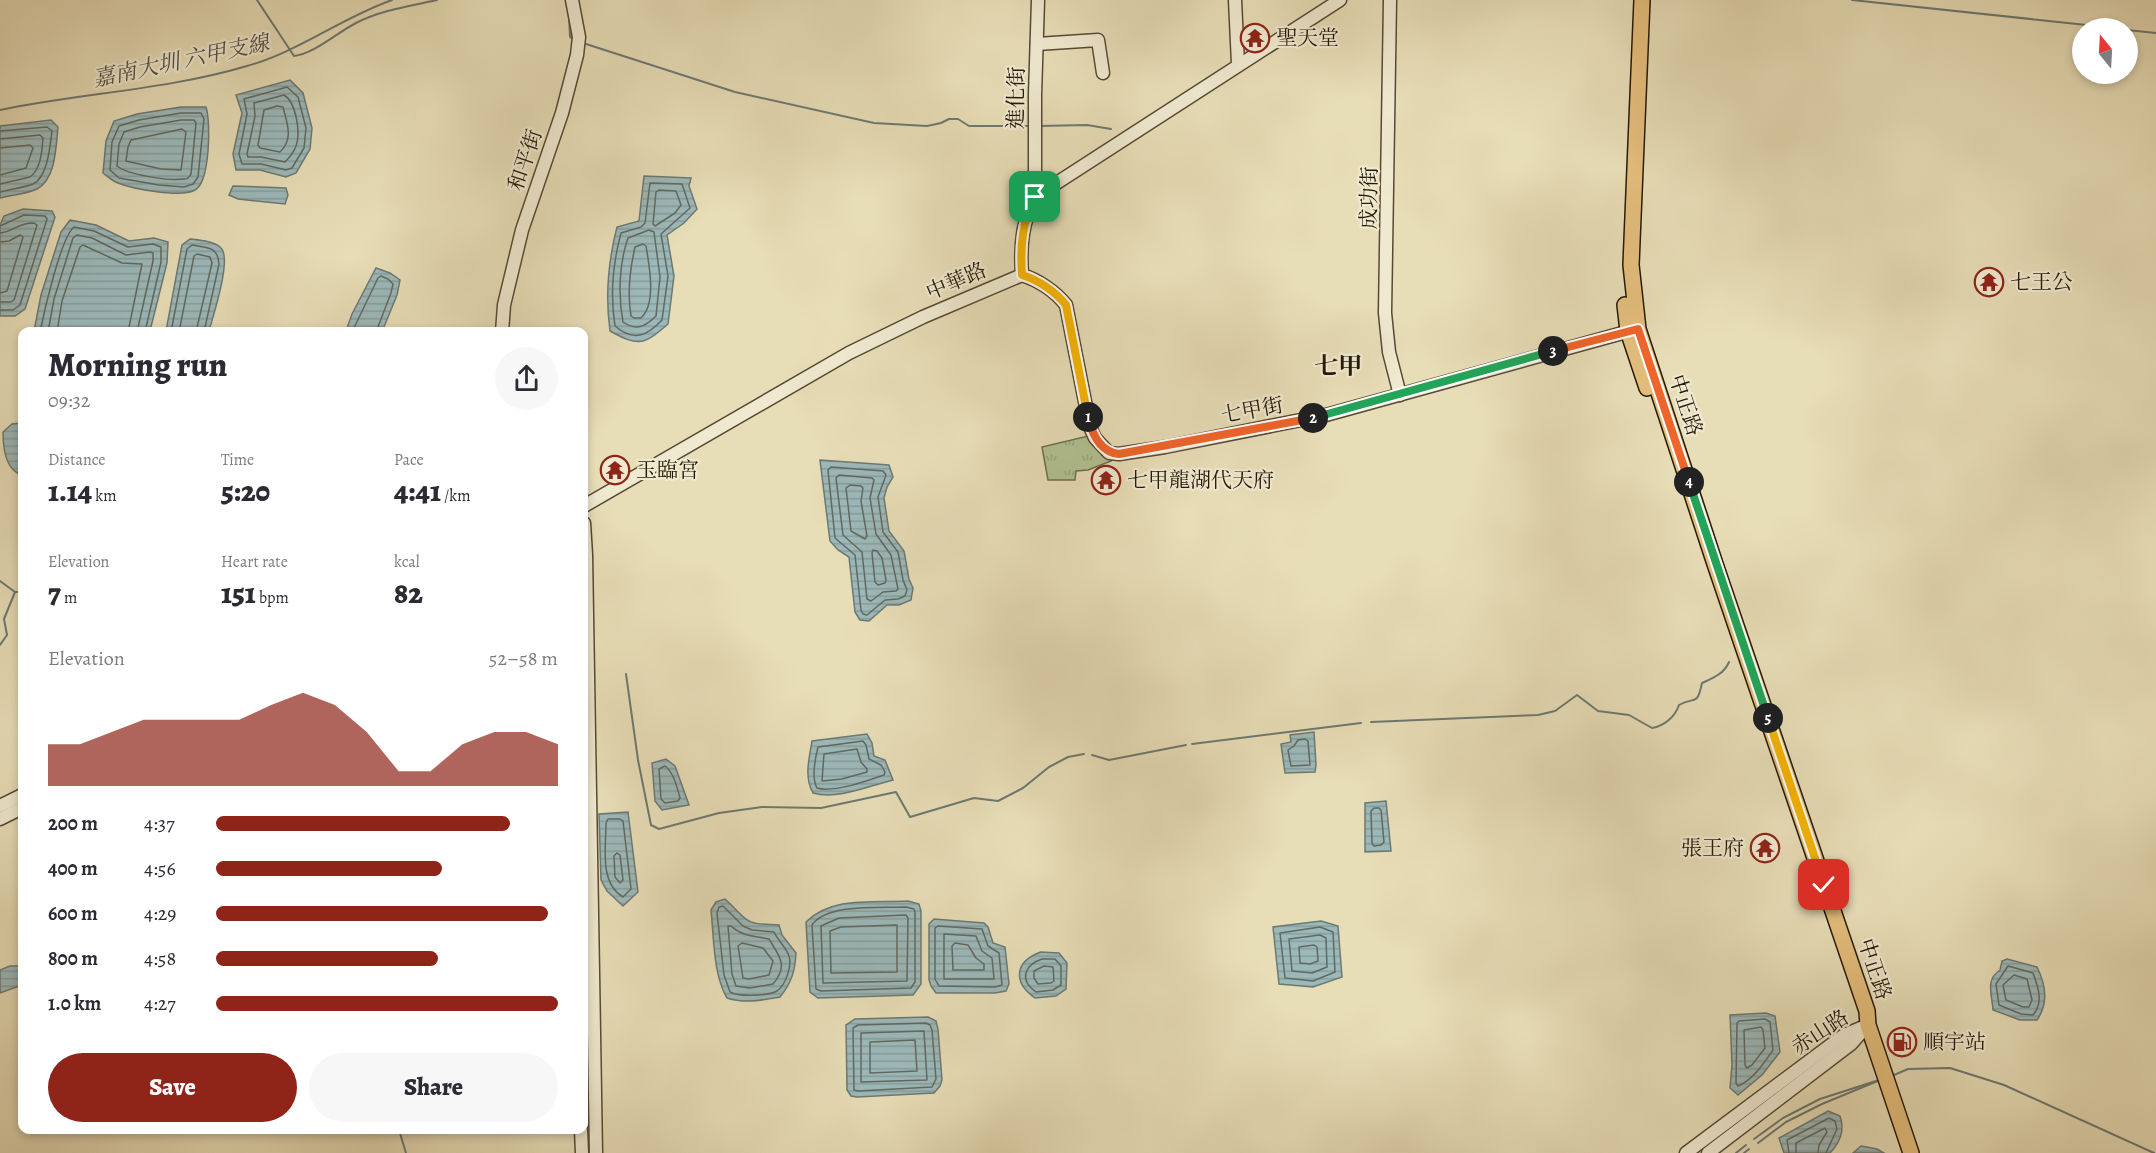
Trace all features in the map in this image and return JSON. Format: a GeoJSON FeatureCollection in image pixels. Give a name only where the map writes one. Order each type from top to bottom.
{"type":"FeatureCollection","features":[{"type":"Feature","properties":{"kind":"main road","name":"中正路"},"geometry":{"type":"LineString","coordinates":[[1634,0],[1622,266],[1633,330],[1867,1011],[1868,1025],[1911,1153]]}},
{"type":"Feature","properties":{"kind":"main road","name":"中正路"},"geometry":{"type":"LineString","coordinates":[[1633,330],[1631,265],[1642,0]]}},
{"type":"Feature","properties":{"kind":"street","name":"和平街"},"geometry":{"type":"LineString","coordinates":[[502,327],[504,304],[522,230],[562,113],[578,55],[579,37],[572,0]]}},
{"type":"Feature","properties":{"kind":"street","name":"進化街"},"geometry":{"type":"LineString","coordinates":[[1035,197],[1038,0]]}},
{"type":"Feature","properties":{"kind":"street"},"geometry":{"type":"LineString","coordinates":[[1235,0],[1238,64]]}},
{"type":"Feature","properties":{"kind":"street"},"geometry":{"type":"LineString","coordinates":[[1022,275],[1020,256],[1024,225],[1027,212],[1035,197],[1340,0]]}},
{"type":"Feature","properties":{"kind":"street","name":"成功街"},"geometry":{"type":"LineString","coordinates":[[1390,0],[1385,313],[1389,352],[1400,395]]}},
{"type":"Feature","properties":{"kind":"street"},"geometry":{"type":"LineString","coordinates":[[1037,44],[1098,40],[1103,73]]}},
{"type":"Feature","properties":{"kind":"street","name":"七甲街"},"geometry":{"type":"LineString","coordinates":[[1022,275],[1033,279],[1066,305],[1090,427],[1095,438],[1110,453],[1119,454],[1298,422],[1633,330]]}},
{"type":"Feature","properties":{"kind":"street","name":"中華路"},"geometry":{"type":"LineString","coordinates":[[588,504],[849,353],[933,312],[1022,275]]}},
{"type":"Feature","properties":{"kind":"street"},"geometry":{"type":"LineString","coordinates":[[588,675],[596,1153]]}},
{"type":"Feature","properties":{"kind":"street"},"geometry":{"type":"LineString","coordinates":[[0,806],[18,797]]}},
{"type":"Feature","properties":{"kind":"street"},"geometry":{"type":"LineString","coordinates":[[0,819],[18,810]]}},
{"type":"Feature","properties":{"kind":"street","name":"赤山路"},"geometry":{"type":"LineString","coordinates":[[1686,1153],[1844,1035],[1868,1025]]}},
{"type":"Feature","properties":{"kind":"street","name":"赤山路"},"geometry":{"type":"LineString","coordinates":[[1708,1153],[1851,1044],[1868,1025]]}},
{"type":"Feature","properties":{"kind":"street"},"geometry":{"type":"LineString","coordinates":[[581,1134],[582,1153]]}},
{"type":"Feature","properties":{"kind":"green space"},"geometry":{"type":"Polygon","coordinates":[[[1088,436],[1093,444],[1109,453],[1111,461],[1088,470],[1076,471],[1075,480],[1048,480],[1042,447],[1088,436]]]}},
{"type":"Feature","properties":{"kind":"water"},"geometry":{"type":"Polygon","coordinates":[[[290,80],[303,93],[312,128],[310,149],[296,173],[286,177],[260,170],[236,170],[233,154],[242,113],[236,95],[290,80]]]}},
{"type":"Feature","properties":{"kind":"water"},"geometry":{"type":"Polygon","coordinates":[[[181,107],[206,107],[208,115],[209,138],[204,176],[195,190],[168,193],[145,190],[116,182],[103,173],[106,141],[114,121],[137,114],[181,107]]]}},
{"type":"Feature","properties":{"kind":"water"},"geometry":{"type":"Polygon","coordinates":[[[51,120],[58,127],[54,161],[48,178],[33,191],[0,198],[0,126],[51,120]]]}},
{"type":"Feature","properties":{"kind":"water"},"geometry":{"type":"Polygon","coordinates":[[[644,176],[691,178],[689,186],[697,209],[684,223],[667,235],[674,276],[668,324],[647,340],[635,341],[610,331],[608,279],[617,227],[639,221],[644,176]]]}},
{"type":"Feature","properties":{"kind":"water"},"geometry":{"type":"Polygon","coordinates":[[[233,186],[286,188],[288,195],[285,204],[238,199],[229,195],[233,186]]]}},
{"type":"Feature","properties":{"kind":"water"},"geometry":{"type":"Polygon","coordinates":[[[23,209],[52,211],[55,217],[25,309],[15,316],[0,316],[0,225],[4,216],[23,209]]]}},
{"type":"Feature","properties":{"kind":"water"},"geometry":{"type":"Polygon","coordinates":[[[70,220],[96,225],[129,241],[154,238],[168,242],[167,263],[151,327],[35,327],[41,295],[61,232],[70,220]]]}},
{"type":"Feature","properties":{"kind":"water"},"geometry":{"type":"Polygon","coordinates":[[[190,239],[207,241],[221,248],[224,254],[223,275],[210,327],[167,327],[182,245],[190,239]]]}},
{"type":"Feature","properties":{"kind":"water"},"geometry":{"type":"Polygon","coordinates":[[[376,268],[400,280],[397,295],[384,327],[347,327],[376,268]]]}},
{"type":"Feature","properties":{"kind":"water"},"geometry":{"type":"Polygon","coordinates":[[[18,423],[18,473],[6,458],[3,438],[3,432],[12,424],[18,423]]]}},
{"type":"Feature","properties":{"kind":"water"},"geometry":{"type":"Polygon","coordinates":[[[820,460],[889,465],[893,477],[884,498],[889,531],[904,551],[913,588],[911,600],[899,605],[887,605],[869,621],[860,620],[855,612],[849,557],[830,541],[820,460]]]}},
{"type":"Feature","properties":{"kind":"water"},"geometry":{"type":"Polygon","coordinates":[[[1314,732],[1315,772],[1285,773],[1281,744],[1291,742],[1290,735],[1314,732]]]}},
{"type":"Feature","properties":{"kind":"water"},"geometry":{"type":"Polygon","coordinates":[[[867,734],[872,743],[874,756],[885,760],[893,780],[843,794],[813,793],[808,774],[812,741],[867,734]]]}},
{"type":"Feature","properties":{"kind":"water"},"geometry":{"type":"Polygon","coordinates":[[[666,759],[675,766],[689,805],[662,810],[655,801],[652,763],[666,759]]]}},
{"type":"Feature","properties":{"kind":"water"},"geometry":{"type":"Polygon","coordinates":[[[1386,801],[1391,851],[1365,852],[1365,803],[1386,801]]]}},
{"type":"Feature","properties":{"kind":"water"},"geometry":{"type":"Polygon","coordinates":[[[628,812],[638,892],[623,906],[607,891],[601,880],[599,814],[628,812]]]}},
{"type":"Feature","properties":{"kind":"water"},"geometry":{"type":"Polygon","coordinates":[[[725,899],[743,917],[752,922],[779,925],[782,935],[796,953],[792,976],[780,997],[747,1001],[727,998],[717,967],[711,910],[716,902],[725,899]]]}},
{"type":"Feature","properties":{"kind":"water"},"geometry":{"type":"Polygon","coordinates":[[[908,901],[919,904],[921,911],[921,984],[913,995],[818,998],[810,992],[806,922],[816,914],[841,904],[908,901]]]}},
{"type":"Feature","properties":{"kind":"water"},"geometry":{"type":"Polygon","coordinates":[[[934,919],[984,923],[988,927],[993,943],[1005,947],[1009,984],[1006,991],[936,993],[929,980],[929,924],[934,919]]]}},
{"type":"Feature","properties":{"kind":"water"},"geometry":{"type":"Polygon","coordinates":[[[1321,921],[1338,926],[1342,977],[1313,987],[1279,984],[1273,927],[1321,921]]]}},
{"type":"Feature","properties":{"kind":"water"},"geometry":{"type":"Polygon","coordinates":[[[1041,952],[1059,953],[1067,963],[1066,989],[1056,996],[1035,998],[1020,979],[1022,966],[1032,956],[1041,952]]]}},
{"type":"Feature","properties":{"kind":"water"},"geometry":{"type":"Polygon","coordinates":[[[2007,959],[2037,967],[2042,980],[2045,1001],[2037,1020],[2020,1020],[1993,1010],[1992,978],[2000,970],[2002,961],[2007,959]]]}},
{"type":"Feature","properties":{"kind":"water"},"geometry":{"type":"Polygon","coordinates":[[[18,966],[18,986],[0,993],[0,970],[18,966]]]}},
{"type":"Feature","properties":{"kind":"water"},"geometry":{"type":"Polygon","coordinates":[[[1766,1013],[1775,1016],[1780,1052],[1762,1075],[1738,1095],[1730,1088],[1732,1065],[1730,1015],[1766,1013]]]}},
{"type":"Feature","properties":{"kind":"water"},"geometry":{"type":"Polygon","coordinates":[[[928,1017],[936,1021],[938,1029],[942,1080],[934,1093],[851,1096],[847,1090],[846,1025],[855,1019],[928,1017]]]}},
{"type":"Feature","properties":{"kind":"water"},"geometry":{"type":"Polygon","coordinates":[[[1828,1111],[1840,1116],[1842,1127],[1839,1140],[1830,1153],[1784,1153],[1779,1138],[1828,1111]]]}},
{"type":"Feature","properties":{"kind":"water"},"geometry":{"type":"Polygon","coordinates":[[[1861,1146],[1877,1149],[1884,1153],[1853,1153],[1861,1146]]]}},
{"type":"Feature","properties":{"kind":"waterway"},"geometry":{"type":"LineString","coordinates":[[257,0],[294,56],[318,47],[349,27],[375,15],[437,0]]}},
{"type":"Feature","properties":{"kind":"waterway","name":"嘉南大圳 六甲支線"},"geometry":{"type":"LineString","coordinates":[[0,110],[186,81],[247,66],[302,44],[373,7],[392,0]]}},
{"type":"Feature","properties":{"kind":"waterway","name":"嘉南大圳 六甲支線"},"geometry":{"type":"LineString","coordinates":[[1852,0],[2072,23]]}},
{"type":"Feature","properties":{"kind":"waterway"},"geometry":{"type":"LineString","coordinates":[[569,15],[570,37],[574,40]]}},
{"type":"Feature","properties":{"kind":"waterway","name":"嘉南大圳 六甲支線"},"geometry":{"type":"LineString","coordinates":[[2138,31],[2156,33]]}},
{"type":"Feature","properties":{"kind":"waterway"},"geometry":{"type":"LineString","coordinates":[[586,44],[735,92],[874,123],[927,126],[949,119],[958,119],[969,126],[1030,126]]}},
{"type":"Feature","properties":{"kind":"waterway"},"geometry":{"type":"LineString","coordinates":[[1039,126],[1087,125],[1111,129]]}},
{"type":"Feature","properties":{"kind":"waterway"},"geometry":{"type":"LineString","coordinates":[[0,581],[18,592]]}},
{"type":"Feature","properties":{"kind":"waterway"},"geometry":{"type":"LineString","coordinates":[[0,645],[7,635],[4,619],[15,592]]}},
{"type":"Feature","properties":{"kind":"waterway"},"geometry":{"type":"LineString","coordinates":[[1371,722],[1538,715],[1555,711],[1577,695],[1598,711],[1629,715],[1652,728],[1668,720],[1679,705],[1695,700],[1702,683],[1721,673],[1729,662]]}},
{"type":"Feature","properties":{"kind":"waterway"},"geometry":{"type":"LineString","coordinates":[[626,674],[638,760],[651,825],[659,829],[719,813],[762,807],[821,808],[896,792],[910,817],[974,798],[998,801],[1023,788],[1049,767],[1068,757],[1084,754]]}},
{"type":"Feature","properties":{"kind":"waterway"},"geometry":{"type":"LineString","coordinates":[[1192,744],[1361,723]]}},
{"type":"Feature","properties":{"kind":"waterway"},"geometry":{"type":"LineString","coordinates":[[1092,755],[1109,760],[1186,745]]}},
{"type":"Feature","properties":{"kind":"waterway"},"geometry":{"type":"LineString","coordinates":[[1894,1075],[1908,1069],[1950,1068],[2004,1085],[2154,1153]]}},
{"type":"Feature","properties":{"kind":"waterway"},"geometry":{"type":"LineString","coordinates":[[588,1075],[589,1125]]}},
{"type":"Feature","properties":{"kind":"waterway"},"geometry":{"type":"LineString","coordinates":[[1754,1139],[1783,1118],[1820,1099],[1879,1080]]}},
{"type":"Feature","properties":{"kind":"waterway"},"geometry":{"type":"LineString","coordinates":[[1758,1143],[1786,1122],[1880,1080]]}},
{"type":"Feature","properties":{"kind":"waterway"},"geometry":{"type":"LineString","coordinates":[[400,1134],[406,1153]]}},
{"type":"Feature","properties":{"kind":"waterway"},"geometry":{"type":"LineString","coordinates":[[1736,1153],[1746,1145]]}},
{"type":"Feature","properties":{"kind":"waterway"},"geometry":{"type":"LineString","coordinates":[[1744,1153],[1749,1149]]}},
{"type":"Feature","properties":{"kind":"place","name":"聖天堂"},"geometry":{"type":"Point","coordinates":[1255,38]}},
{"type":"Feature","properties":{"kind":"place","name":"七王公"},"geometry":{"type":"Point","coordinates":[1989,282]}},
{"type":"Feature","properties":{"kind":"place","name":"玉臨宮"},"geometry":{"type":"Point","coordinates":[615,470]}},
{"type":"Feature","properties":{"kind":"place","name":"七甲龍湖代天府"},"geometry":{"type":"Point","coordinates":[1106,480]}},
{"type":"Feature","properties":{"kind":"place","name":"張王府"},"geometry":{"type":"Point","coordinates":[1765,848]}},
{"type":"Feature","properties":{"kind":"place","name":"順宇站"},"geometry":{"type":"Point","coordinates":[1902,1042]}},
{"type":"Feature","properties":{"kind":"district","name":"七甲"},"geometry":{"type":"Point","coordinates":[1338,366]}},
{"type":"Feature","properties":{"kind":"route"},"geometry":{"type":"LineString","coordinates":[[1035,197],[1027,212],[1024,225],[1020,256],[1022,275],[1033,279],[1066,305],[1090,427],[1095,438],[1110,453],[1119,454],[1165,447],[1298,422],[1638,329],[1824,885]]}}]}
